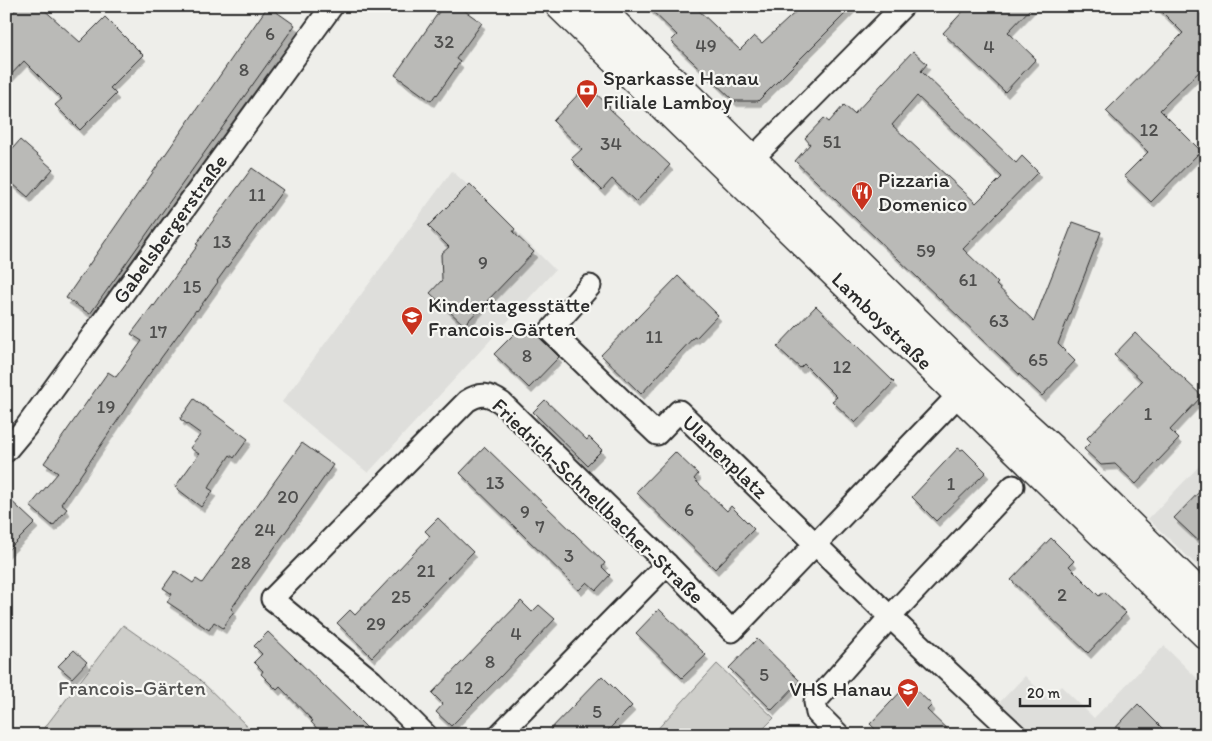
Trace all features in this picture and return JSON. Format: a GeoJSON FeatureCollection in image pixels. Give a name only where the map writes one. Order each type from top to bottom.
{"type":"FeatureCollection","features":[{"type":"Feature","properties":{"kind":"main road","name":"Lamboystraße"},"geometry":{"type":"LineString","coordinates":[[560,6],[966,387],[1051,448],[1206,600]]}},
{"type":"Feature","properties":{"kind":"main road","name":"Lamboystraße"},"geometry":{"type":"LineString","coordinates":[[597,6],[752,159],[966,387],[1206,635]]}},
{"type":"Feature","properties":{"kind":"street","name":"Gabelsbergerstraße"},"geometry":{"type":"LineString","coordinates":[[6,451],[26,427],[332,6]]}},
{"type":"Feature","properties":{"kind":"street"},"geometry":{"type":"LineString","coordinates":[[752,159],[904,6]]}},
{"type":"Feature","properties":{"kind":"street","name":"Ulanenplatz"},"geometry":{"type":"LineString","coordinates":[[590,286],[550,331],[657,434],[679,411],[815,545],[1016,735]]}},
{"type":"Feature","properties":{"kind":"street"},"geometry":{"type":"LineString","coordinates":[[815,545],[966,387]]}},
{"type":"Feature","properties":{"kind":"street","name":"Friedrich-Schnellbacher-Straße"},"geometry":{"type":"LineString","coordinates":[[426,735],[372,681],[272,599],[467,401],[475,396],[485,394],[502,403],[667,564],[732,631],[815,545]]}},
{"type":"Feature","properties":{"kind":"street"},"geometry":{"type":"LineString","coordinates":[[839,735],[817,714],[815,702],[890,616],[1013,486]]}},
{"type":"Feature","properties":{"kind":"street"},"geometry":{"type":"LineString","coordinates":[[500,735],[667,564]]}},
{"type":"Feature","properties":{"kind":"shaded area","name":"Kindertagesstätte Francois-Gärten"},"geometry":{"type":"Polygon","coordinates":[[[452,171],[490,205],[555,270],[368,473],[282,402],[452,171]]]}},
{"type":"Feature","properties":{"kind":"shaded area"},"geometry":{"type":"Polygon","coordinates":[[[1206,459],[1206,574],[1148,519],[1206,459]]]}},
{"type":"Feature","properties":{"kind":"shaded area"},"geometry":{"type":"Polygon","coordinates":[[[1164,646],[1206,687],[1206,735],[1034,735],[1000,702],[1025,676],[1048,699],[1061,686],[1094,718],[1164,646]]]}},
{"type":"Feature","properties":{"kind":"green space","name":"Francois-Gärten"},"geometry":{"type":"Polygon","coordinates":[[[123,625],[197,677],[256,735],[39,735],[123,625]]]}},
{"type":"Feature","properties":{"kind":"green space"},"geometry":{"type":"Polygon","coordinates":[[[717,664],[774,718],[757,735],[652,735],[717,664]]]}},
{"type":"Feature","properties":{"kind":"building"},"geometry":{"type":"Polygon","coordinates":[[[19,6],[40,6],[80,42],[105,17],[143,55],[110,88],[116,94],[80,130],[55,105],[62,99],[24,61],[6,80],[6,20],[19,6]]]}},
{"type":"Feature","properties":{"kind":"building"},"geometry":{"type":"Polygon","coordinates":[[[268,6],[295,25],[90,314],[66,298],[268,6]]]}},
{"type":"Feature","properties":{"kind":"building"},"geometry":{"type":"Polygon","coordinates":[[[443,6],[458,6],[482,23],[456,59],[460,62],[431,101],[395,75],[443,6]]]}},
{"type":"Feature","properties":{"kind":"building"},"geometry":{"type":"Polygon","coordinates":[[[647,6],[694,6],[740,50],[754,36],[762,43],[802,6],[853,6],[758,101],[734,101],[671,41],[677,35],[647,6]]]}},
{"type":"Feature","properties":{"kind":"building"},"geometry":{"type":"Polygon","coordinates":[[[968,6],[1033,6],[1008,32],[1036,59],[1005,92],[943,33],[968,6]]]}},
{"type":"Feature","properties":{"kind":"building"},"geometry":{"type":"Polygon","coordinates":[[[1156,6],[1200,6],[1206,12],[1206,65],[1160,110],[1201,151],[1151,202],[1124,176],[1148,152],[1106,111],[1183,33],[1156,6]]]}},
{"type":"Feature","properties":{"kind":"building"},"geometry":{"type":"Polygon","coordinates":[[[913,51],[927,64],[921,71],[1016,163],[1022,156],[1038,172],[963,249],[998,283],[996,285],[1034,321],[1073,222],[1101,232],[1058,344],[1075,361],[1042,396],[795,161],[810,144],[805,138],[824,118],[829,122],[844,105],[854,114],[913,51]],[[917,96],[892,125],[976,203],[1002,177],[917,96]]]}},
{"type":"Feature","properties":{"kind":"building"},"geometry":{"type":"Polygon","coordinates":[[[587,85],[670,165],[636,202],[612,179],[602,190],[571,159],[582,149],[553,121],[587,85]]]}},
{"type":"Feature","properties":{"kind":"building"},"geometry":{"type":"Polygon","coordinates":[[[20,140],[53,169],[28,197],[6,178],[6,156],[20,140]]]}},
{"type":"Feature","properties":{"kind":"building"},"geometry":{"type":"Polygon","coordinates":[[[252,168],[283,190],[197,311],[145,380],[61,504],[67,509],[53,526],[30,506],[58,473],[44,463],[108,372],[116,377],[142,341],[131,334],[154,306],[198,245],[196,244],[252,168]]]}},
{"type":"Feature","properties":{"kind":"building"},"geometry":{"type":"Polygon","coordinates":[[[470,184],[515,229],[513,232],[534,252],[464,325],[430,293],[442,280],[441,254],[449,247],[428,226],[470,184]]]}},
{"type":"Feature","properties":{"kind":"building"},"geometry":{"type":"Polygon","coordinates":[[[678,276],[718,315],[696,338],[694,337],[641,394],[601,355],[678,276]]]}},
{"type":"Feature","properties":{"kind":"building"},"geometry":{"type":"Polygon","coordinates":[[[816,306],[894,382],[855,423],[832,401],[837,397],[804,364],[800,368],[777,347],[816,306]]]}},
{"type":"Feature","properties":{"kind":"building"},"geometry":{"type":"Polygon","coordinates":[[[525,323],[559,357],[529,388],[494,354],[525,323]]]}},
{"type":"Feature","properties":{"kind":"building"},"geometry":{"type":"Polygon","coordinates":[[[1135,333],[1202,396],[1170,430],[1179,439],[1136,484],[1115,464],[1101,465],[1084,449],[1091,442],[1087,438],[1142,381],[1114,355],[1135,333]]]}},
{"type":"Feature","properties":{"kind":"building"},"geometry":{"type":"Polygon","coordinates":[[[194,399],[248,439],[234,458],[230,455],[208,488],[213,491],[201,507],[175,487],[199,454],[190,448],[201,434],[180,419],[194,399]]]}},
{"type":"Feature","properties":{"kind":"building"},"geometry":{"type":"Polygon","coordinates":[[[545,400],[587,440],[589,437],[602,450],[587,465],[533,412],[545,400]]]}},
{"type":"Feature","properties":{"kind":"building"},"geometry":{"type":"Polygon","coordinates":[[[302,443],[333,465],[231,609],[234,611],[223,628],[214,622],[209,630],[167,602],[172,594],[163,588],[175,571],[193,583],[196,579],[202,583],[302,443]]]}},
{"type":"Feature","properties":{"kind":"building"},"geometry":{"type":"Polygon","coordinates":[[[485,447],[605,563],[602,567],[610,575],[596,590],[587,582],[579,590],[460,473],[485,447]]]}},
{"type":"Feature","properties":{"kind":"building"},"geometry":{"type":"Polygon","coordinates":[[[958,448],[963,449],[986,472],[936,521],[912,497],[958,448]]]}},
{"type":"Feature","properties":{"kind":"building"},"geometry":{"type":"Polygon","coordinates":[[[675,452],[698,474],[694,479],[727,511],[731,506],[754,529],[715,569],[636,492],[675,452]]]}},
{"type":"Feature","properties":{"kind":"building"},"geometry":{"type":"Polygon","coordinates":[[[1206,485],[1206,548],[1174,518],[1206,485]]]}},
{"type":"Feature","properties":{"kind":"building"},"geometry":{"type":"Polygon","coordinates":[[[6,496],[35,523],[6,552],[6,496]]]}},
{"type":"Feature","properties":{"kind":"building"},"geometry":{"type":"Polygon","coordinates":[[[438,518],[473,552],[372,657],[337,623],[350,610],[355,615],[430,536],[425,531],[438,518]]]}},
{"type":"Feature","properties":{"kind":"building"},"geometry":{"type":"Polygon","coordinates":[[[1051,538],[1074,561],[1069,566],[1099,596],[1104,592],[1126,613],[1088,653],[1011,580],[1051,538]]]}},
{"type":"Feature","properties":{"kind":"building"},"geometry":{"type":"Polygon","coordinates":[[[521,601],[532,612],[539,605],[555,619],[451,726],[436,712],[443,704],[432,693],[521,601]]]}},
{"type":"Feature","properties":{"kind":"building"},"geometry":{"type":"Polygon","coordinates":[[[659,609],[706,655],[682,678],[636,633],[659,609]]]}},
{"type":"Feature","properties":{"kind":"building"},"geometry":{"type":"Polygon","coordinates":[[[268,632],[374,735],[323,735],[311,722],[313,721],[280,687],[277,690],[261,674],[263,671],[254,662],[262,654],[254,646],[268,632]]]}},
{"type":"Feature","properties":{"kind":"building"},"geometry":{"type":"Polygon","coordinates":[[[757,639],[800,681],[772,710],[729,668],[757,639]]]}},
{"type":"Feature","properties":{"kind":"building"},"geometry":{"type":"Polygon","coordinates":[[[74,650],[87,662],[72,678],[58,666],[74,650]]]}},
{"type":"Feature","properties":{"kind":"building"},"geometry":{"type":"Polygon","coordinates":[[[602,676],[632,706],[603,735],[545,735],[602,676]]]}},
{"type":"Feature","properties":{"kind":"building","name":"VHS Hanau"},"geometry":{"type":"Polygon","coordinates":[[[909,683],[932,705],[927,710],[953,735],[881,735],[870,724],[909,683]]]}},
{"type":"Feature","properties":{"kind":"building"},"geometry":{"type":"Polygon","coordinates":[[[1138,704],[1169,735],[1109,735],[1138,704]]]}},
{"type":"Feature","properties":{"kind":"place","name":"Sparkasse Hanau Filiale Lamboy"},"geometry":{"type":"Point","coordinates":[587,109]}},
{"type":"Feature","properties":{"kind":"place","name":"Pizzaria Domenico"},"geometry":{"type":"Point","coordinates":[862,211]}},
{"type":"Feature","properties":{"kind":"place","name":"Kindertagesstätte Francois-Gärten"},"geometry":{"type":"Point","coordinates":[412,336]}},
{"type":"Feature","properties":{"kind":"place","name":"VHS Hanau"},"geometry":{"type":"Point","coordinates":[908,708]}}]}
